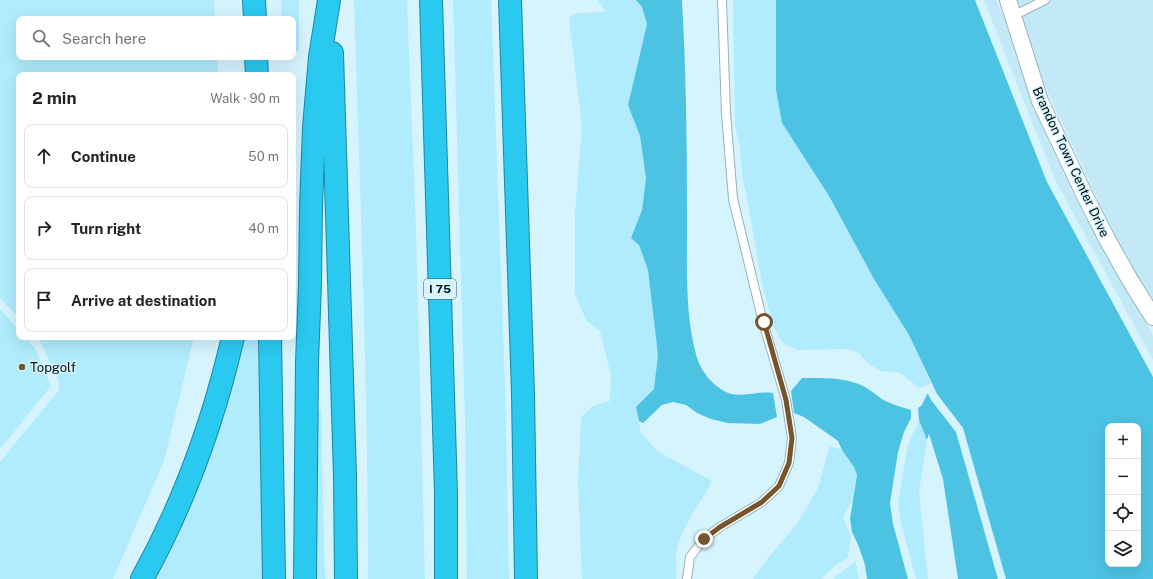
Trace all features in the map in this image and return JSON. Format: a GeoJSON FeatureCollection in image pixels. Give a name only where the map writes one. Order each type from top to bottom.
{"type":"FeatureCollection","features":[{"type":"Feature","properties":{"kind":"highway"},"geometry":{"type":"LineString","coordinates":[[254,0],[255,16]]}},
{"type":"Feature","properties":{"kind":"highway"},"geometry":{"type":"LineString","coordinates":[[305,579],[307,363],[314,127],[320,57],[330,0]]}},
{"type":"Feature","properties":{"kind":"highway"},"geometry":{"type":"LineString","coordinates":[[330,0],[344,460],[346,579]]}},
{"type":"Feature","properties":{"kind":"highway","name":"I 75"},"geometry":{"type":"LineString","coordinates":[[431,0],[446,493],[446,579]]}},
{"type":"Feature","properties":{"kind":"highway"},"geometry":{"type":"LineString","coordinates":[[510,0],[523,394],[526,579]]}},
{"type":"Feature","properties":{"kind":"highway"},"geometry":{"type":"LineString","coordinates":[[256,60],[257,72]]}},
{"type":"Feature","properties":{"kind":"highway"},"geometry":{"type":"LineString","coordinates":[[142,579],[193,469],[211,418],[232,340]]}},
{"type":"Feature","properties":{"kind":"highway"},"geometry":{"type":"LineString","coordinates":[[270,340],[274,579]]}},
{"type":"Feature","properties":{"kind":"street","name":"Brandon Town Center Drive"},"geometry":{"type":"LineString","coordinates":[[1008,0],[1042,106],[1108,241],[1153,316]]}},
{"type":"Feature","properties":{"kind":"lane"},"geometry":{"type":"LineString","coordinates":[[686,579],[690,557],[704,539],[720,527],[762,502],[779,486],[789,463],[792,438],[786,400],[764,322],[733,198],[726,113],[722,0]]}},
{"type":"Feature","properties":{"kind":"lane"},"geometry":{"type":"LineString","coordinates":[[1013,16],[1045,0]]}},
{"type":"Feature","properties":{"kind":"shaded area"},"geometry":{"type":"Polygon","coordinates":[[[0,0],[214,0],[215,16],[16,16],[16,60],[217,60],[218,72],[16,72],[16,315],[0,298],[0,0]]]}},
{"type":"Feature","properties":{"kind":"shaded area"},"geometry":{"type":"Polygon","coordinates":[[[281,0],[299,0],[299,51],[296,51],[296,16],[282,16],[281,0]]]}},
{"type":"Feature","properties":{"kind":"shaded area"},"geometry":{"type":"Polygon","coordinates":[[[354,0],[407,0],[416,228],[425,579],[368,579],[365,362],[354,0]]]}},
{"type":"Feature","properties":{"kind":"shaded area"},"geometry":{"type":"Polygon","coordinates":[[[453,0],[491,0],[505,383],[509,579],[467,579],[465,420],[453,0]]]}},
{"type":"Feature","properties":{"kind":"shaded area"},"geometry":{"type":"Polygon","coordinates":[[[598,0],[636,0],[642,7],[647,24],[628,105],[640,136],[646,178],[642,210],[631,238],[639,245],[648,270],[659,355],[654,389],[636,407],[641,433],[657,451],[712,481],[683,530],[676,552],[676,579],[582,579],[578,482],[581,417],[593,406],[610,401],[611,375],[600,331],[586,320],[575,294],[575,213],[582,127],[569,18],[577,13],[606,12],[598,0]]]}},
{"type":"Feature","properties":{"kind":"shaded area"},"geometry":{"type":"Polygon","coordinates":[[[733,0],[776,0],[776,90],[782,123],[829,196],[874,279],[909,335],[931,383],[920,388],[898,372],[879,371],[867,362],[859,353],[848,349],[796,350],[782,342],[773,325],[762,283],[743,180],[740,149],[735,125],[733,0]]]}},
{"type":"Feature","properties":{"kind":"shaded area"},"geometry":{"type":"Polygon","coordinates":[[[984,0],[996,0],[1003,15],[1032,105],[1078,203],[1123,286],[1149,327],[1153,336],[1153,360],[1054,178],[984,0]]]}},
{"type":"Feature","properties":{"kind":"shaded area"},"geometry":{"type":"Polygon","coordinates":[[[1005,0],[1153,0],[1153,318],[1005,0]]]}},
{"type":"Feature","properties":{"kind":"shaded area","name":"Topgolf"},"geometry":{"type":"Polygon","coordinates":[[[0,309],[16,327],[16,340],[28,340],[35,348],[51,386],[0,449],[0,309]]]}},
{"type":"Feature","properties":{"kind":"shaded area"},"geometry":{"type":"Polygon","coordinates":[[[39,340],[193,340],[164,461],[113,579],[0,579],[0,462],[59,390],[59,382],[39,340]]]}},
{"type":"Feature","properties":{"kind":"shaded area"},"geometry":{"type":"Polygon","coordinates":[[[240,340],[260,340],[264,579],[151,579],[240,340]]]}},
{"type":"Feature","properties":{"kind":"shaded area"},"geometry":{"type":"Polygon","coordinates":[[[321,410],[325,579],[311,579],[315,412],[321,410]]]}},
{"type":"Feature","properties":{"kind":"shaded area"},"geometry":{"type":"Polygon","coordinates":[[[919,420],[927,440],[919,492],[928,579],[916,579],[901,523],[898,503],[906,455],[911,437],[919,420]]]}},
{"type":"Feature","properties":{"kind":"shaded area"},"geometry":{"type":"Polygon","coordinates":[[[830,446],[842,450],[854,467],[857,475],[852,502],[843,517],[851,537],[848,557],[835,566],[821,579],[753,579],[768,558],[797,524],[818,488],[830,446]]]}},
{"type":"Feature","properties":{"kind":"shaded area"},"geometry":{"type":"Polygon","coordinates":[[[855,560],[859,579],[833,579],[852,564],[855,560]]]}},
{"type":"Feature","properties":{"kind":"water"},"geometry":{"type":"Polygon","coordinates":[[[636,0],[682,0],[686,129],[687,282],[693,339],[697,358],[705,374],[718,387],[731,394],[738,395],[766,392],[773,393],[777,417],[760,424],[728,423],[711,419],[697,413],[686,405],[673,402],[662,405],[643,423],[639,421],[636,407],[654,389],[658,355],[648,270],[639,245],[631,238],[642,210],[646,178],[640,136],[628,105],[647,24],[642,7],[636,0]]]}},
{"type":"Feature","properties":{"kind":"water"},"geometry":{"type":"Polygon","coordinates":[[[776,0],[975,0],[1047,182],[1153,377],[1153,579],[1006,579],[963,428],[937,394],[909,335],[874,279],[829,196],[782,123],[776,90],[776,0]]]}},
{"type":"Feature","properties":{"kind":"water"},"geometry":{"type":"Polygon","coordinates":[[[802,378],[833,379],[856,383],[894,405],[911,410],[911,418],[904,432],[898,452],[890,503],[893,524],[908,579],[867,579],[865,565],[852,532],[850,519],[857,475],[854,467],[842,450],[838,441],[804,417],[794,413],[791,391],[802,378]]]}},
{"type":"Feature","properties":{"kind":"water"},"geometry":{"type":"Polygon","coordinates":[[[927,394],[956,432],[998,579],[958,579],[943,479],[929,434],[927,440],[919,420],[918,408],[922,405],[927,394]]]}},
{"type":"Feature","properties":{"kind":"place","name":"Topgolf"},"geometry":{"type":"Point","coordinates":[22,367]}},
{"type":"Feature","properties":{"kind":"route"},"geometry":{"type":"LineString","coordinates":[[704,539],[720,527],[762,502],[779,486],[789,463],[792,438],[786,400],[764,322]]}}]}
